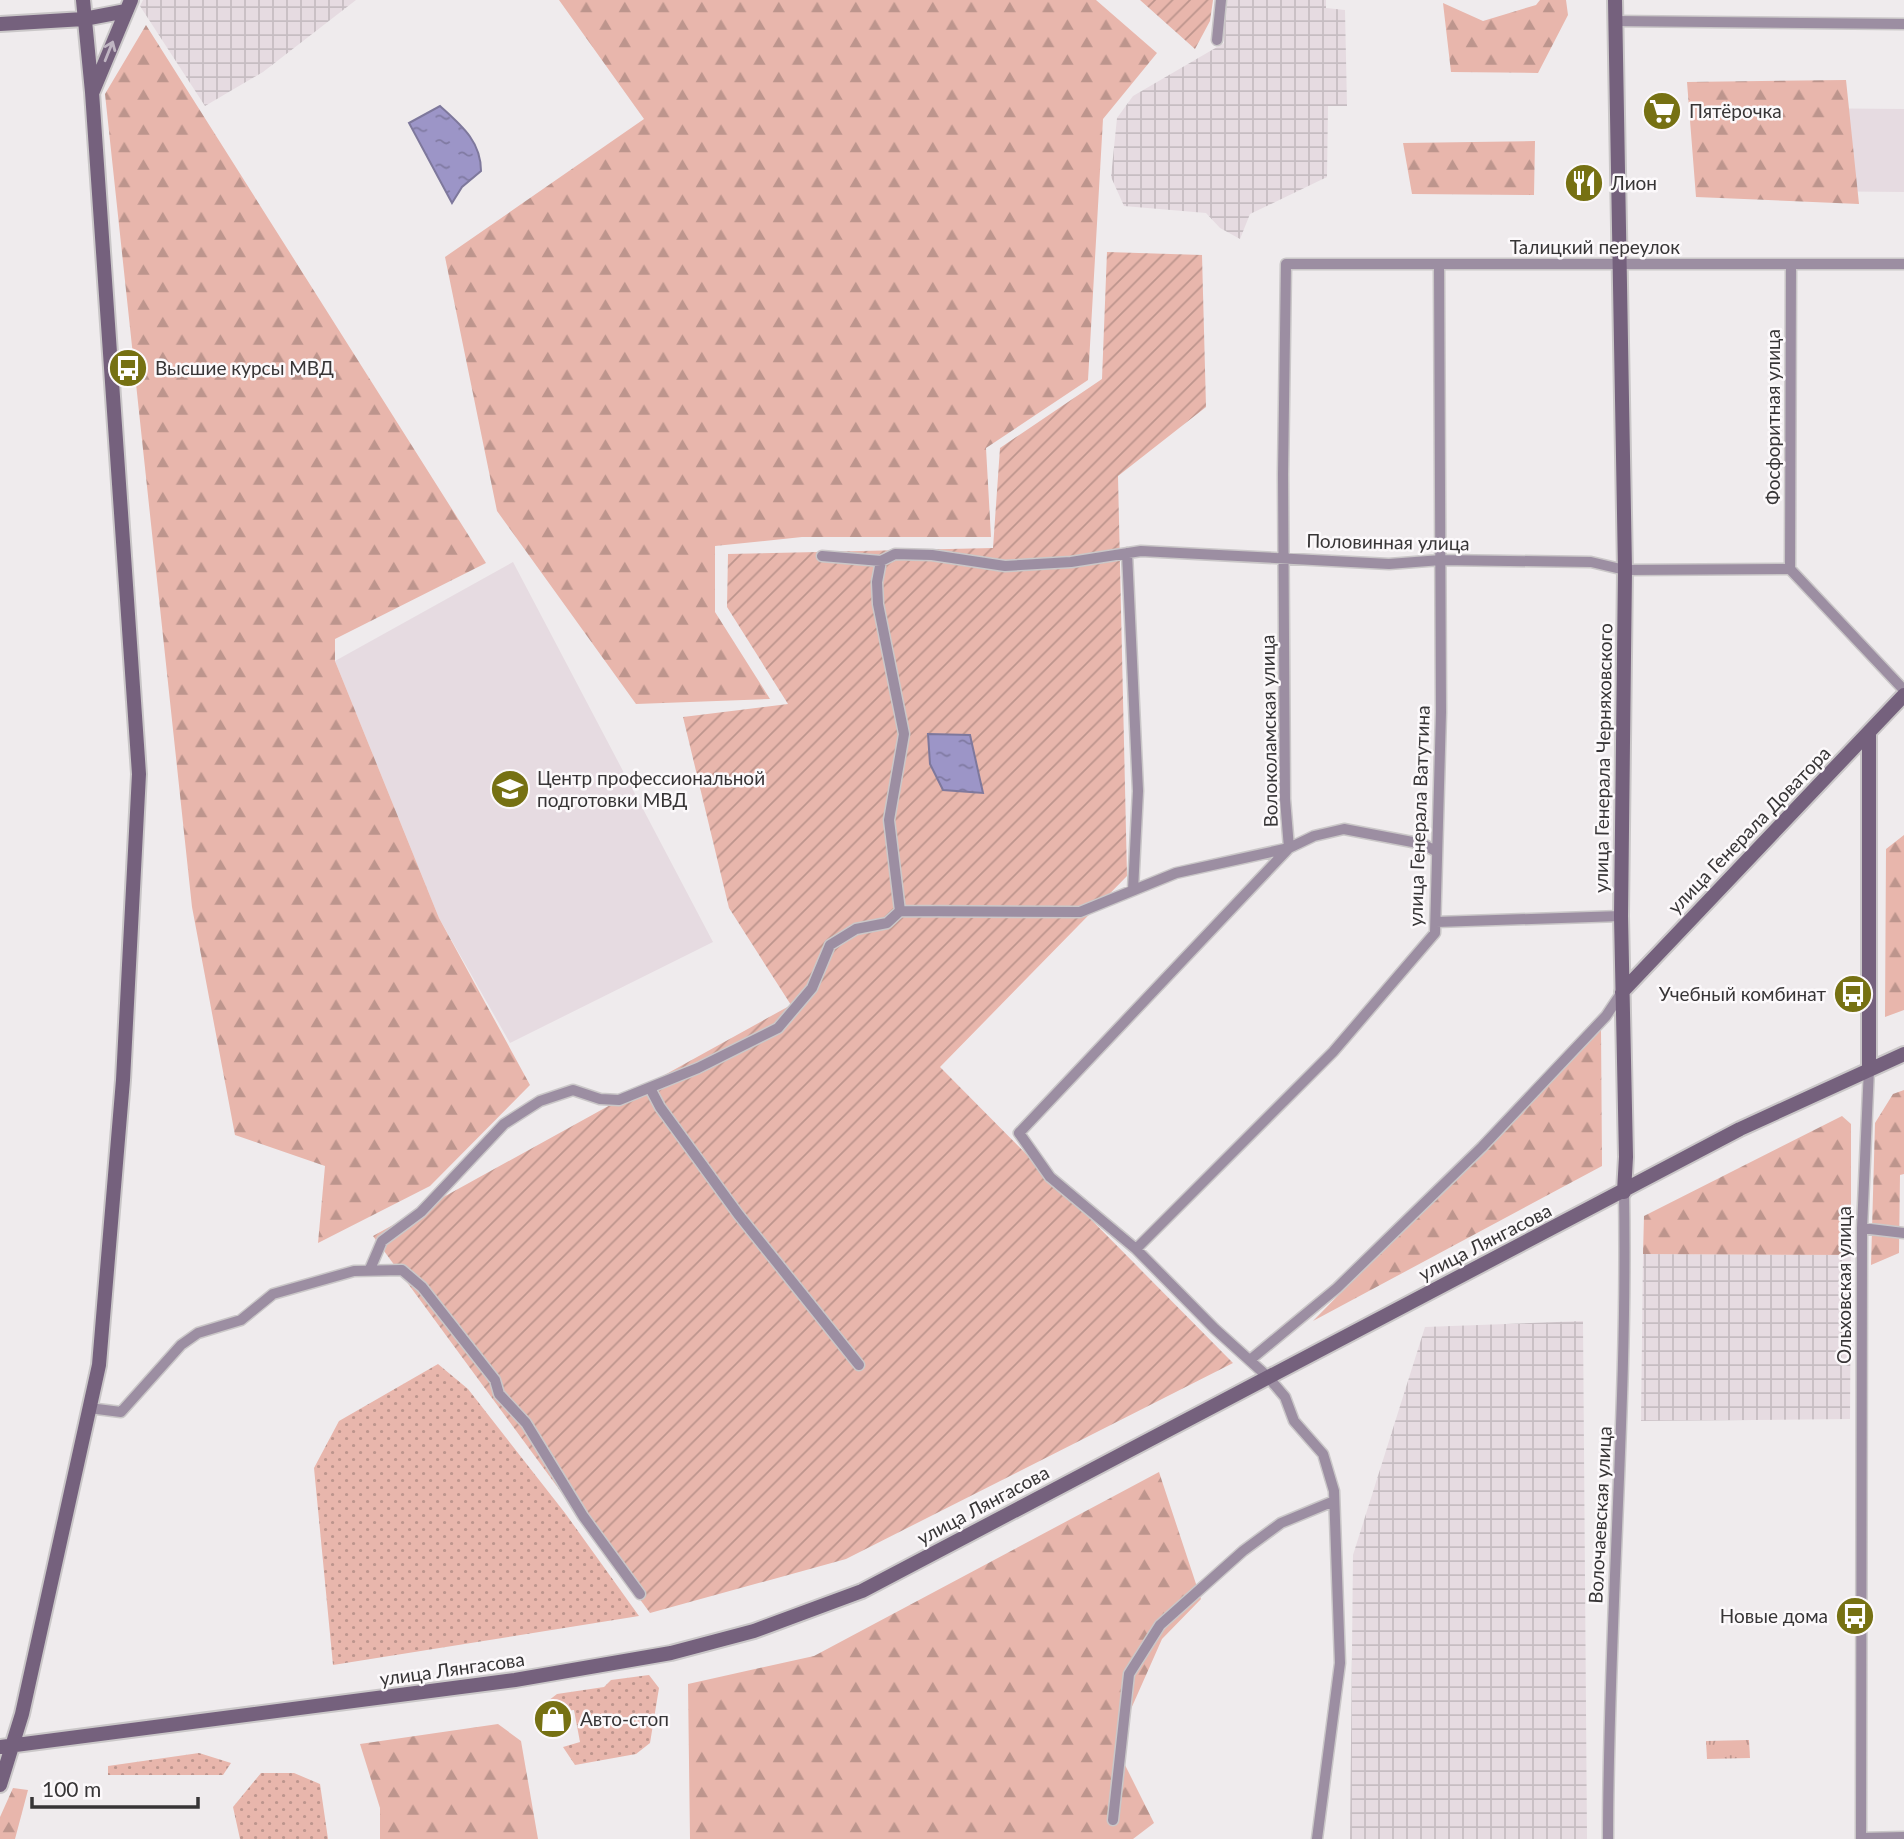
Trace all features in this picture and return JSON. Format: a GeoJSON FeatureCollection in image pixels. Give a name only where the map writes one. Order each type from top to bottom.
{"type":"FeatureCollection","features":[{"type":"Feature","properties":{"kind":"street"},"geometry":{"type":"LineString","coordinates":[[0,1785],[7,1745],[99,1365],[123,1080],[139,774],[92,92],[83,0]]}},
{"type":"Feature","properties":{"kind":"street"},"geometry":{"type":"LineString","coordinates":[[1217,40],[1220,0]]}},
{"type":"Feature","properties":{"kind":"street","name":"улица Генерала Черняховского"},"geometry":{"type":"LineString","coordinates":[[1615,0],[1625,570],[1621,916],[1626,1157],[1624,1192]]}},
{"type":"Feature","properties":{"kind":"street"},"geometry":{"type":"LineString","coordinates":[[0,24],[84,19],[128,5]]}},
{"type":"Feature","properties":{"kind":"street"},"geometry":{"type":"LineString","coordinates":[[92,92],[128,5]]}},
{"type":"Feature","properties":{"kind":"street"},"geometry":{"type":"LineString","coordinates":[[1615,22],[1904,24]]}},
{"type":"Feature","properties":{"kind":"street","name":"Талицкий переулок"},"geometry":{"type":"LineString","coordinates":[[1286,264],[1904,264]]}},
{"type":"Feature","properties":{"kind":"street","name":"Волоколамская улица"},"geometry":{"type":"LineString","coordinates":[[1136,1249],[1050,1177],[1019,1133],[1289,848],[1285,799],[1286,264]]}},
{"type":"Feature","properties":{"kind":"street","name":"улица Генерала Ватутина"},"geometry":{"type":"LineString","coordinates":[[1136,1249],[1332,1052],[1434,933],[1441,560],[1438,265]]}},
{"type":"Feature","properties":{"kind":"street","name":"Фосфоритная улица"},"geometry":{"type":"LineString","coordinates":[[1790,569],[1791,265]]}},
{"type":"Feature","properties":{"kind":"street","name":"Половинная улица"},"geometry":{"type":"LineString","coordinates":[[822,556],[881,561],[895,554],[932,555],[1005,566],[1071,562],[1142,551],[1389,564],[1441,560],[1591,562],[1625,570],[1790,569]]}},
{"type":"Feature","properties":{"kind":"street"},"geometry":{"type":"LineString","coordinates":[[1127,553],[1138,791],[1133,890]]}},
{"type":"Feature","properties":{"kind":"street"},"geometry":{"type":"LineString","coordinates":[[881,561],[877,583],[878,604],[904,734],[890,820],[900,911]]}},
{"type":"Feature","properties":{"kind":"street"},"geometry":{"type":"LineString","coordinates":[[1790,569],[1904,692]]}},
{"type":"Feature","properties":{"kind":"street","name":"улица Генерала Доватора"},"geometry":{"type":"LineString","coordinates":[[1622,992],[1904,692]]}},
{"type":"Feature","properties":{"kind":"street","name":"Ольховская улица"},"geometry":{"type":"LineString","coordinates":[[1861,1838],[1862,1228],[1869,1068],[1869,732]]}},
{"type":"Feature","properties":{"kind":"street"},"geometry":{"type":"LineString","coordinates":[[370,1269],[382,1241],[421,1212],[504,1124],[540,1101],[573,1090],[600,1099],[619,1100],[778,1028],[812,988],[830,945],[856,929],[887,923],[900,911],[1080,912],[1176,873],[1289,848],[1314,836],[1344,830],[1423,844],[1437,852]]}},
{"type":"Feature","properties":{"kind":"street"},"geometry":{"type":"LineString","coordinates":[[1436,922],[1621,916]]}},
{"type":"Feature","properties":{"kind":"street"},"geometry":{"type":"LineString","coordinates":[[1250,1360],[1337,1288],[1482,1147],[1606,1016],[1622,992]]}},
{"type":"Feature","properties":{"kind":"street","name":"улица Лянгасова"},"geometry":{"type":"LineString","coordinates":[[7,1745],[515,1681],[671,1653],[754,1631],[862,1591],[1740,1129],[1904,1054]]}},
{"type":"Feature","properties":{"kind":"street"},"geometry":{"type":"LineString","coordinates":[[650,1088],[660,1107],[738,1214],[859,1365]]}},
{"type":"Feature","properties":{"kind":"street","name":"Волочаевская улица"},"geometry":{"type":"LineString","coordinates":[[1608,1839],[1608,1710],[1622,1430],[1624,1192]]}},
{"type":"Feature","properties":{"kind":"street"},"geometry":{"type":"LineString","coordinates":[[1862,1228],[1904,1233]]}},
{"type":"Feature","properties":{"kind":"street"},"geometry":{"type":"LineString","coordinates":[[1136,1249],[1268,1377],[1285,1397],[1294,1421],[1323,1454],[1334,1501],[1340,1663],[1317,1839]]}},
{"type":"Feature","properties":{"kind":"street"},"geometry":{"type":"LineString","coordinates":[[89,1408],[121,1412],[181,1345],[198,1333],[241,1321],[273,1294],[370,1269],[402,1270],[422,1287],[495,1380],[499,1394],[526,1423],[583,1516],[640,1594]]}},
{"type":"Feature","properties":{"kind":"street"},"geometry":{"type":"LineString","coordinates":[[1113,1820],[1129,1674],[1160,1625],[1243,1552],[1282,1523],[1334,1501]]}},
{"type":"Feature","properties":{"kind":"street"},"geometry":{"type":"LineString","coordinates":[[1861,1838],[1904,1837]]}},
{"type":"Feature","properties":{"kind":"shaded area"},"geometry":{"type":"Polygon","coordinates":[[[143,0],[356,0],[263,72],[205,106],[140,6],[143,0]]]}},
{"type":"Feature","properties":{"kind":"shaded area"},"geometry":{"type":"Polygon","coordinates":[[[1225,0],[1326,0],[1326,8],[1345,10],[1347,106],[1328,106],[1327,177],[1250,214],[1240,239],[1220,228],[1206,213],[1124,206],[1111,177],[1117,118],[1133,96],[1224,43],[1225,0]]]}},
{"type":"Feature","properties":{"kind":"shaded area"},"geometry":{"type":"Polygon","coordinates":[[[1793,108],[1904,109],[1904,192],[1793,191],[1793,108]]]}},
{"type":"Feature","properties":{"kind":"shaded area","name":"Центр профессиональной подготовки МВД"},"geometry":{"type":"Polygon","coordinates":[[[513,562],[713,942],[510,1043],[439,918],[335,661],[513,562]]]}},
{"type":"Feature","properties":{"kind":"shaded area"},"geometry":{"type":"Polygon","coordinates":[[[1643,1254],[1851,1255],[1850,1419],[1641,1421],[1643,1254]]]}},
{"type":"Feature","properties":{"kind":"shaded area"},"geometry":{"type":"Polygon","coordinates":[[[1583,1321],[1587,1839],[1350,1839],[1353,1555],[1425,1327],[1583,1321]]]}},
{"type":"Feature","properties":{"kind":"green space"},"geometry":{"type":"Polygon","coordinates":[[[559,0],[1096,0],[1157,53],[1103,119],[1088,380],[986,448],[991,537],[802,537],[715,546],[715,612],[770,699],[636,704],[497,511],[445,257],[644,119],[559,0]]]}},
{"type":"Feature","properties":{"kind":"green space"},"geometry":{"type":"Polygon","coordinates":[[[1140,0],[1213,0],[1210,21],[1195,49],[1140,0]]]}},
{"type":"Feature","properties":{"kind":"green space"},"geometry":{"type":"Polygon","coordinates":[[[1540,0],[1566,0],[1568,15],[1538,73],[1451,72],[1443,3],[1483,21],[1536,5],[1540,0]]]}},
{"type":"Feature","properties":{"kind":"green space"},"geometry":{"type":"Polygon","coordinates":[[[146,25],[486,563],[335,639],[335,661],[439,918],[530,1085],[430,1186],[318,1243],[325,1166],[235,1135],[192,907],[105,94],[146,25]]]}},
{"type":"Feature","properties":{"kind":"green space"},"geometry":{"type":"Polygon","coordinates":[[[1846,80],[1859,204],[1696,197],[1687,82],[1846,80]]]}},
{"type":"Feature","properties":{"kind":"green space"},"geometry":{"type":"Polygon","coordinates":[[[1535,141],[1534,195],[1412,194],[1403,143],[1535,141]]]}},
{"type":"Feature","properties":{"kind":"green space"},"geometry":{"type":"Polygon","coordinates":[[[1107,252],[1202,255],[1206,407],[1118,476],[1127,876],[940,1067],[1233,1363],[846,1559],[650,1613],[373,1236],[791,1005],[729,908],[683,717],[788,704],[727,607],[728,554],[993,548],[1000,448],[1102,379],[1107,252]]]}},
{"type":"Feature","properties":{"kind":"green space"},"geometry":{"type":"Polygon","coordinates":[[[1904,835],[1904,1010],[1885,1017],[1886,849],[1904,835]]]}},
{"type":"Feature","properties":{"kind":"green space"},"geometry":{"type":"Polygon","coordinates":[[[1601,1028],[1602,1166],[1313,1321],[1601,1028]]]}},
{"type":"Feature","properties":{"kind":"green space"},"geometry":{"type":"Polygon","coordinates":[[[1904,1090],[1904,1174],[1900,1175],[1899,1253],[1871,1265],[1875,1123],[1893,1094],[1904,1090]]]}},
{"type":"Feature","properties":{"kind":"green space"},"geometry":{"type":"Polygon","coordinates":[[[1842,1116],[1851,1124],[1851,1255],[1643,1254],[1644,1216],[1842,1116]]]}},
{"type":"Feature","properties":{"kind":"green space"},"geometry":{"type":"Polygon","coordinates":[[[438,1364],[468,1389],[565,1513],[639,1616],[333,1665],[314,1468],[339,1421],[438,1364]]]}},
{"type":"Feature","properties":{"kind":"green space"},"geometry":{"type":"Polygon","coordinates":[[[1159,1472],[1201,1599],[1162,1639],[1115,1745],[1154,1823],[1133,1839],[690,1839],[688,1684],[814,1656],[1159,1472]]]}},
{"type":"Feature","properties":{"kind":"green space"},"geometry":{"type":"Polygon","coordinates":[[[649,1675],[659,1688],[650,1743],[636,1754],[575,1765],[563,1747],[580,1742],[574,1710],[545,1714],[544,1704],[557,1694],[604,1687],[611,1680],[649,1675]]]}},
{"type":"Feature","properties":{"kind":"green space"},"geometry":{"type":"Polygon","coordinates":[[[498,1724],[521,1741],[538,1839],[380,1839],[380,1808],[360,1744],[498,1724]]]}},
{"type":"Feature","properties":{"kind":"green space"},"geometry":{"type":"Polygon","coordinates":[[[1749,1740],[1750,1758],[1707,1759],[1706,1741],[1749,1740]]]}},
{"type":"Feature","properties":{"kind":"green space"},"geometry":{"type":"Polygon","coordinates":[[[199,1753],[231,1763],[223,1775],[108,1775],[108,1766],[199,1753]]]}},
{"type":"Feature","properties":{"kind":"green space"},"geometry":{"type":"Polygon","coordinates":[[[261,1773],[294,1773],[320,1784],[328,1839],[240,1839],[233,1807],[261,1773]]]}},
{"type":"Feature","properties":{"kind":"green space"},"geometry":{"type":"Polygon","coordinates":[[[13,1788],[28,1790],[15,1839],[0,1839],[0,1817],[13,1788]]]}},
{"type":"Feature","properties":{"kind":"water"},"geometry":{"type":"Polygon","coordinates":[[[440,106],[474,142],[480,160],[481,171],[462,187],[452,203],[409,123],[440,106]]]}},
{"type":"Feature","properties":{"kind":"water"},"geometry":{"type":"Polygon","coordinates":[[[928,734],[970,735],[983,793],[943,790],[930,764],[928,734]]]}},
{"type":"Feature","properties":{"kind":"place","name":"Пятёрочка"},"geometry":{"type":"Point","coordinates":[1662,111]}},
{"type":"Feature","properties":{"kind":"place","name":"Лион"},"geometry":{"type":"Point","coordinates":[1584,183]}},
{"type":"Feature","properties":{"kind":"place","name":"Высшие курсы МВД"},"geometry":{"type":"Point","coordinates":[128,368]}},
{"type":"Feature","properties":{"kind":"place","name":"Центр профессиональной подготовки МВД"},"geometry":{"type":"Point","coordinates":[510,789]}},
{"type":"Feature","properties":{"kind":"place","name":"Учебный комбинат"},"geometry":{"type":"Point","coordinates":[1853,994]}},
{"type":"Feature","properties":{"kind":"place","name":"Новые дома"},"geometry":{"type":"Point","coordinates":[1855,1616]}},
{"type":"Feature","properties":{"kind":"place","name":"Авто-стоп"},"geometry":{"type":"Point","coordinates":[553,1719]}}]}
